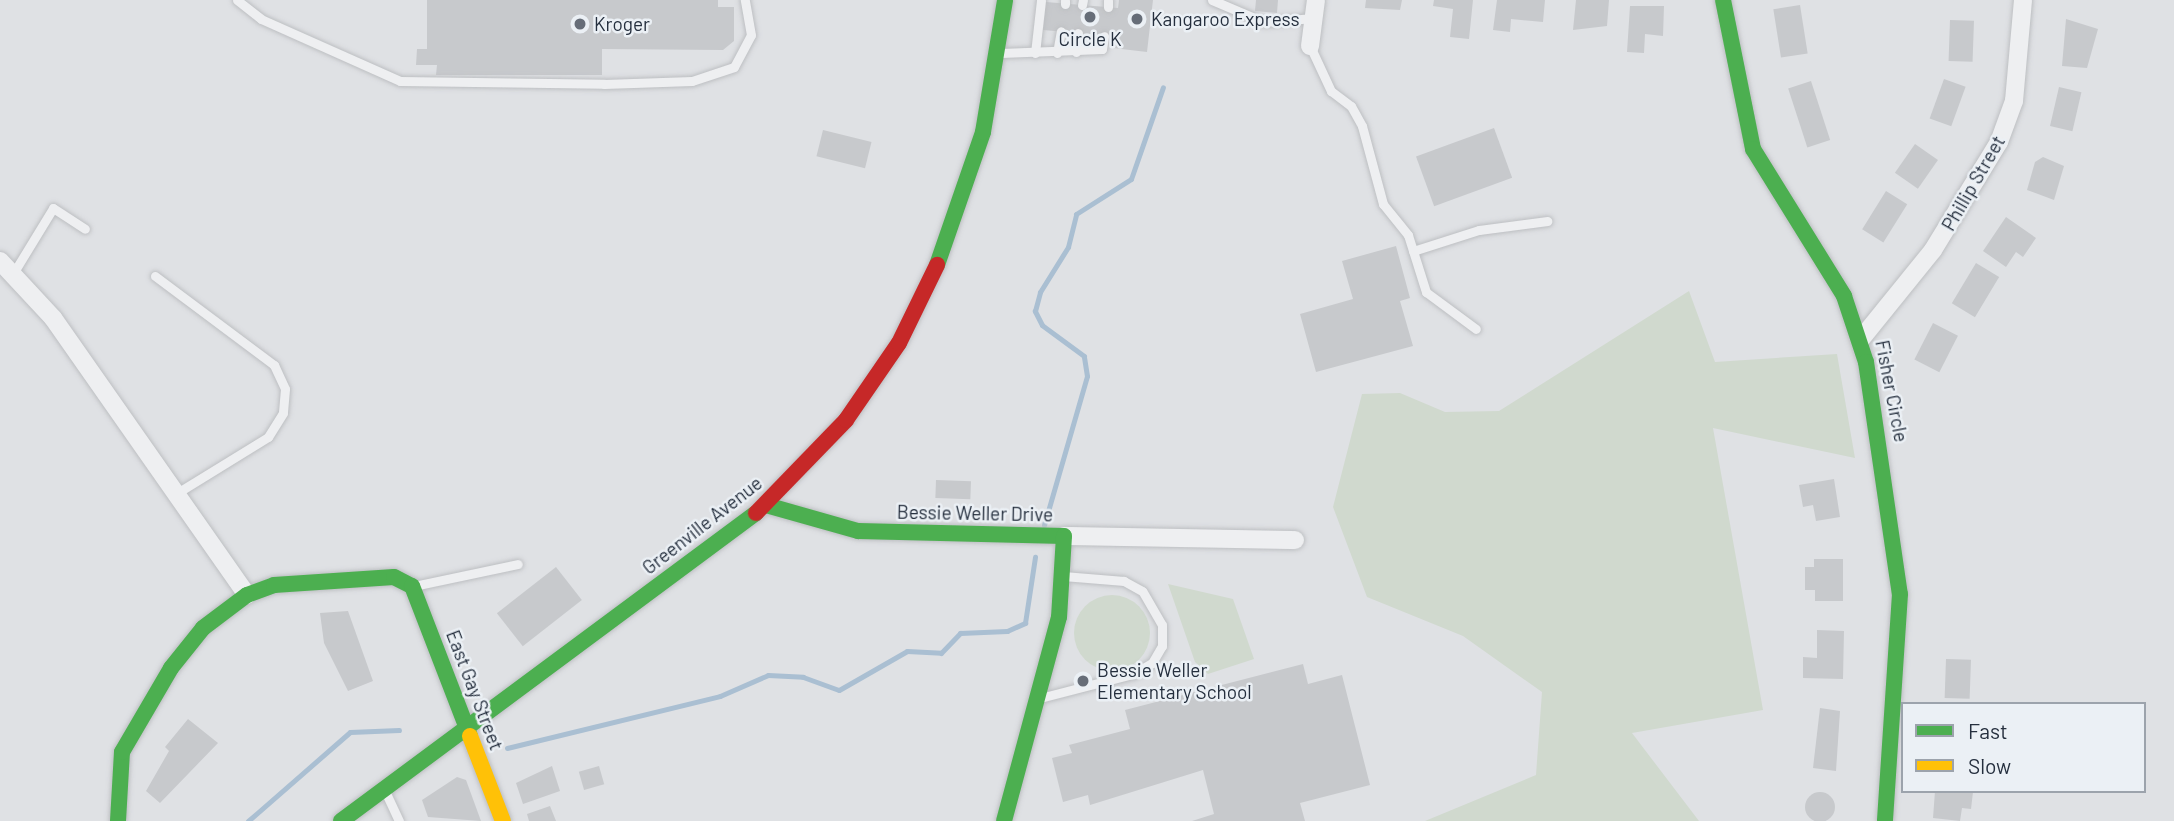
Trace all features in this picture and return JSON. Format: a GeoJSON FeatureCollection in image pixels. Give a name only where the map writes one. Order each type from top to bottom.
{"type":"FeatureCollection","features":[{"type":"Feature","properties":{"kind":"street","name":"Greenville Avenue"},"geometry":{"type":"LineString","coordinates":[[341,821],[383,787],[468,730],[766,505],[846,420],[900,343],[971,179],[999,53],[1005,0]]}},
{"type":"Feature","properties":{"kind":"street"},"geometry":{"type":"LineString","coordinates":[[1311,46],[1316,0]]}},
{"type":"Feature","properties":{"kind":"street","name":"Fisher Circle"},"geometry":{"type":"LineString","coordinates":[[1723,0],[1753,149],[1833,276],[1861,339],[1892,512],[1900,594],[1885,821]]}},
{"type":"Feature","properties":{"kind":"street","name":"Phillip Street"},"geometry":{"type":"LineString","coordinates":[[1861,339],[1933,250],[1999,142],[2014,101],[2023,0]]}},
{"type":"Feature","properties":{"kind":"street"},"geometry":{"type":"LineString","coordinates":[[7,267],[177,493],[247,595]]}},
{"type":"Feature","properties":{"kind":"street","name":"Bessie Weller Drive"},"geometry":{"type":"LineString","coordinates":[[766,505],[858,531],[1064,536],[1061,576],[1039,698],[1004,821]]}},
{"type":"Feature","properties":{"kind":"street"},"geometry":{"type":"LineString","coordinates":[[1064,536],[1295,540]]}},
{"type":"Feature","properties":{"kind":"street"},"geometry":{"type":"LineString","coordinates":[[118,821],[122,752],[152,698],[203,628],[247,595],[316,580],[406,583]]}},
{"type":"Feature","properties":{"kind":"street","name":"East Gay Street"},"geometry":{"type":"LineString","coordinates":[[406,583],[503,821]]}},
{"type":"Feature","properties":{"kind":"lane"},"geometry":{"type":"LineString","coordinates":[[237,0],[261,19],[400,80],[604,84],[702,80],[734,67],[751,35],[746,0]]}},
{"type":"Feature","properties":{"kind":"lane"},"geometry":{"type":"LineString","coordinates":[[1035,53],[1041,0]]}},
{"type":"Feature","properties":{"kind":"lane"},"geometry":{"type":"LineString","coordinates":[[1212,0],[1264,22],[1314,18]]}},
{"type":"Feature","properties":{"kind":"lane"},"geometry":{"type":"LineString","coordinates":[[1057,53],[1061,31]]}},
{"type":"Feature","properties":{"kind":"lane"},"geometry":{"type":"LineString","coordinates":[[1076,52],[1078,33]]}},
{"type":"Feature","properties":{"kind":"lane"},"geometry":{"type":"LineString","coordinates":[[999,53],[1057,53],[1102,49],[1104,36]]}},
{"type":"Feature","properties":{"kind":"lane"},"geometry":{"type":"LineString","coordinates":[[1311,46],[1331,91],[1352,106],[1362,126],[1383,204],[1409,235],[1426,292],[1476,330]]}},
{"type":"Feature","properties":{"kind":"lane"},"geometry":{"type":"LineString","coordinates":[[7,267],[53,208],[85,229]]}},
{"type":"Feature","properties":{"kind":"lane"},"geometry":{"type":"LineString","coordinates":[[1413,251],[1479,230],[1547,221]]}},
{"type":"Feature","properties":{"kind":"lane"},"geometry":{"type":"LineString","coordinates":[[155,276],[274,365],[285,389],[283,413],[268,437],[177,493]]}},
{"type":"Feature","properties":{"kind":"lane"},"geometry":{"type":"LineString","coordinates":[[406,583],[518,564]]}},
{"type":"Feature","properties":{"kind":"lane"},"geometry":{"type":"LineString","coordinates":[[1039,698],[1133,674],[1152,663],[1162,646],[1162,625],[1142,591],[1124,581],[1061,576]]}},
{"type":"Feature","properties":{"kind":"lane"},"geometry":{"type":"LineString","coordinates":[[383,787],[398,821]]}},
{"type":"Feature","properties":{"kind":"shaded area"},"geometry":{"type":"Polygon","coordinates":[[[1689,291],[1715,362],[1837,354],[1855,458],[1713,428],[1763,710],[1632,733],[1699,821],[1425,821],[1536,775],[1542,692],[1463,636],[1367,597],[1333,507],[1362,394],[1400,393],[1445,412],[1499,411],[1689,291]]]}},
{"type":"Feature","properties":{"kind":"shaded area"},"geometry":{"type":"Polygon","coordinates":[[[1168,584],[1233,599],[1254,659],[1208,674],[1195,662],[1168,584]]]}},
{"type":"Feature","properties":{"kind":"shaded area"},"geometry":{"type":"Polygon","coordinates":[[[1112,595],[1126,598],[1139,606],[1147,619],[1150,633],[1147,647],[1139,660],[1126,668],[1112,671],[1098,668],[1085,660],[1077,647],[1074,633],[1077,619],[1085,606],[1098,598],[1112,595]]]}},
{"type":"Feature","properties":{"kind":"building","name":"Kroger"},"geometry":{"type":"Polygon","coordinates":[[[427,0],[718,0],[718,7],[734,7],[734,41],[723,50],[602,49],[602,75],[436,75],[437,65],[416,65],[417,49],[427,49],[427,0]]]}},
{"type":"Feature","properties":{"kind":"building"},"geometry":{"type":"Polygon","coordinates":[[[1119,0],[1153,0],[1147,52],[1113,48],[1114,36],[1043,30],[1046,2],[1118,8],[1119,0]]]}},
{"type":"Feature","properties":{"kind":"building"},"geometry":{"type":"Polygon","coordinates":[[[1256,0],[1278,0],[1277,13],[1255,11],[1256,0]]]}},
{"type":"Feature","properties":{"kind":"building"},"geometry":{"type":"Polygon","coordinates":[[[1366,0],[1402,0],[1400,10],[1365,8],[1366,0]]]}},
{"type":"Feature","properties":{"kind":"building"},"geometry":{"type":"Polygon","coordinates":[[[1434,0],[1473,0],[1469,39],[1450,37],[1453,9],[1433,6],[1434,0]]]}},
{"type":"Feature","properties":{"kind":"building"},"geometry":{"type":"Polygon","coordinates":[[[1497,0],[1545,0],[1543,22],[1511,19],[1510,32],[1493,30],[1497,0]]]}},
{"type":"Feature","properties":{"kind":"building"},"geometry":{"type":"Polygon","coordinates":[[[1576,0],[1609,0],[1607,26],[1573,30],[1576,0]]]}},
{"type":"Feature","properties":{"kind":"building"},"geometry":{"type":"Polygon","coordinates":[[[1800,5],[1808,53],[1781,58],[1773,9],[1800,5]]]}},
{"type":"Feature","properties":{"kind":"building"},"geometry":{"type":"Polygon","coordinates":[[[1630,6],[1664,6],[1663,36],[1645,34],[1644,53],[1627,52],[1630,6]]]}},
{"type":"Feature","properties":{"kind":"building"},"geometry":{"type":"Polygon","coordinates":[[[2066,19],[2098,29],[2087,68],[2062,66],[2066,19]]]}},
{"type":"Feature","properties":{"kind":"building"},"geometry":{"type":"Polygon","coordinates":[[[1950,20],[1974,21],[1973,62],[1949,61],[1950,20]]]}},
{"type":"Feature","properties":{"kind":"building"},"geometry":{"type":"Polygon","coordinates":[[[1944,79],[1966,87],[1951,126],[1930,118],[1944,79]]]}},
{"type":"Feature","properties":{"kind":"building"},"geometry":{"type":"Polygon","coordinates":[[[1811,81],[1830,140],[1807,147],[1788,88],[1811,81]]]}},
{"type":"Feature","properties":{"kind":"building"},"geometry":{"type":"Polygon","coordinates":[[[2059,87],[2081,92],[2072,131],[2050,126],[2059,87]]]}},
{"type":"Feature","properties":{"kind":"building"},"geometry":{"type":"Polygon","coordinates":[[[1494,128],[1512,178],[1434,206],[1416,156],[1494,128]]]}},
{"type":"Feature","properties":{"kind":"building"},"geometry":{"type":"Polygon","coordinates":[[[823,130],[872,142],[865,168],[816,156],[823,130]]]}},
{"type":"Feature","properties":{"kind":"building"},"geometry":{"type":"Polygon","coordinates":[[[1915,144],[1938,160],[1918,189],[1895,173],[1915,144]]]}},
{"type":"Feature","properties":{"kind":"building"},"geometry":{"type":"Polygon","coordinates":[[[2043,157],[2064,166],[2054,200],[2027,190],[2035,162],[2043,157]]]}},
{"type":"Feature","properties":{"kind":"building"},"geometry":{"type":"Polygon","coordinates":[[[1886,191],[1907,204],[1883,242],[1862,229],[1886,191]]]}},
{"type":"Feature","properties":{"kind":"building"},"geometry":{"type":"Polygon","coordinates":[[[2006,217],[2036,238],[2023,257],[2016,252],[2006,267],[1983,251],[2006,217]]]}},
{"type":"Feature","properties":{"kind":"building"},"geometry":{"type":"Polygon","coordinates":[[[1396,246],[1410,298],[1400,301],[1413,346],[1316,372],[1300,314],[1353,299],[1342,261],[1396,246]]]}},
{"type":"Feature","properties":{"kind":"building"},"geometry":{"type":"Polygon","coordinates":[[[1976,263],[1999,277],[1975,317],[1952,303],[1976,263]]]}},
{"type":"Feature","properties":{"kind":"building"},"geometry":{"type":"Polygon","coordinates":[[[1933,323],[1958,336],[1939,372],[1914,360],[1933,323]]]}},
{"type":"Feature","properties":{"kind":"building"},"geometry":{"type":"Polygon","coordinates":[[[1834,479],[1840,517],[1816,521],[1813,505],[1803,507],[1799,485],[1834,479]]]}},
{"type":"Feature","properties":{"kind":"building"},"geometry":{"type":"Polygon","coordinates":[[[936,480],[971,481],[970,499],[935,498],[936,480]]]}},
{"type":"Feature","properties":{"kind":"building"},"geometry":{"type":"Polygon","coordinates":[[[1814,559],[1843,559],[1843,601],[1815,601],[1815,590],[1805,590],[1805,567],[1814,567],[1814,559]]]}},
{"type":"Feature","properties":{"kind":"building"},"geometry":{"type":"Polygon","coordinates":[[[556,567],[582,600],[523,646],[497,613],[556,567]]]}},
{"type":"Feature","properties":{"kind":"building"},"geometry":{"type":"Polygon","coordinates":[[[348,611],[373,681],[348,691],[324,643],[320,613],[348,611]]]}},
{"type":"Feature","properties":{"kind":"building"},"geometry":{"type":"Polygon","coordinates":[[[1817,630],[1844,631],[1843,679],[1803,678],[1803,657],[1817,658],[1817,630]]]}},
{"type":"Feature","properties":{"kind":"building"},"geometry":{"type":"Polygon","coordinates":[[[1946,659],[1971,660],[1970,699],[1945,698],[1946,659]]]}},
{"type":"Feature","properties":{"kind":"building"},"geometry":{"type":"Polygon","coordinates":[[[1303,664],[1308,684],[1342,675],[1370,785],[1300,803],[1305,821],[1192,821],[1214,814],[1203,770],[1090,805],[1088,795],[1063,802],[1052,758],[1072,753],[1069,745],[1130,729],[1125,710],[1303,664]]]}},
{"type":"Feature","properties":{"kind":"building"},"geometry":{"type":"Polygon","coordinates":[[[1820,708],[1840,711],[1836,771],[1813,768],[1820,708]]]}},
{"type":"Feature","properties":{"kind":"building"},"geometry":{"type":"Polygon","coordinates":[[[188,719],[218,743],[160,803],[146,791],[169,751],[165,747],[188,719]]]}},
{"type":"Feature","properties":{"kind":"building"},"geometry":{"type":"Polygon","coordinates":[[[552,766],[560,791],[523,804],[516,783],[552,766]]]}},
{"type":"Feature","properties":{"kind":"building"},"geometry":{"type":"Polygon","coordinates":[[[599,766],[604,784],[584,790],[579,772],[599,766]]]}},
{"type":"Feature","properties":{"kind":"building"},"geometry":{"type":"Polygon","coordinates":[[[457,777],[466,780],[481,821],[428,817],[422,800],[457,777]]]}},
{"type":"Feature","properties":{"kind":"building"},"geometry":{"type":"Polygon","coordinates":[[[1820,792],[1831,796],[1835,807],[1831,818],[1820,822],[1809,818],[1805,807],[1809,796],[1820,792]]]}},
{"type":"Feature","properties":{"kind":"building"},"geometry":{"type":"Polygon","coordinates":[[[1935,793],[1973,793],[1971,809],[1962,808],[1960,821],[1933,818],[1935,793]]]}},
{"type":"Feature","properties":{"kind":"building"},"geometry":{"type":"Polygon","coordinates":[[[550,806],[556,821],[529,821],[527,814],[550,806]]]}},
{"type":"Feature","properties":{"kind":"waterway"},"geometry":{"type":"LineString","coordinates":[[1044,525],[1087,376],[1084,356],[1042,325],[1035,311],[1040,292],[1068,247],[1076,214],[1131,179],[1163,87]]}},
{"type":"Feature","properties":{"kind":"waterway"},"geometry":{"type":"LineString","coordinates":[[507,748],[720,696],[768,675],[803,677],[839,690],[907,651],[941,653],[960,633],[1007,631],[1025,623],[1035,557]]}},
{"type":"Feature","properties":{"kind":"waterway"},"geometry":{"type":"LineString","coordinates":[[248,821],[350,732],[399,730]]}},
{"type":"Feature","properties":{"kind":"traffic: fast"},"geometry":{"type":"LineString","coordinates":[[937,265],[983,132],[1005,0]]}},
{"type":"Feature","properties":{"kind":"traffic: fast"},"geometry":{"type":"LineString","coordinates":[[1723,0],[1753,149],[1844,296],[1866,362],[1900,594],[1885,821]]}},
{"type":"Feature","properties":{"kind":"traffic: fast"},"geometry":{"type":"LineString","coordinates":[[766,505],[858,531],[1064,536],[1059,617],[1004,821]]}},
{"type":"Feature","properties":{"kind":"traffic: fast"},"geometry":{"type":"LineString","coordinates":[[341,821],[756,513]]}},
{"type":"Feature","properties":{"kind":"traffic: fast"},"geometry":{"type":"LineString","coordinates":[[118,821],[122,752],[171,668],[203,628],[247,595],[274,585],[394,577],[412,586],[470,736]]}},
{"type":"Feature","properties":{"kind":"traffic: slow"},"geometry":{"type":"LineString","coordinates":[[470,736],[503,821]]}},
{"type":"Feature","properties":{"kind":"traffic: jam"},"geometry":{"type":"LineString","coordinates":[[756,513],[846,420],[899,343],[937,265]]}},
{"type":"Feature","properties":{"kind":"place","name":"Circle K"},"geometry":{"type":"Point","coordinates":[1090,17]}},
{"type":"Feature","properties":{"kind":"place","name":"Kangaroo Express"},"geometry":{"type":"Point","coordinates":[1137,19]}},
{"type":"Feature","properties":{"kind":"place","name":"Kroger"},"geometry":{"type":"Point","coordinates":[580,24]}},
{"type":"Feature","properties":{"kind":"place","name":"Bessie Weller Elementary School"},"geometry":{"type":"Point","coordinates":[1083,681]}}]}
